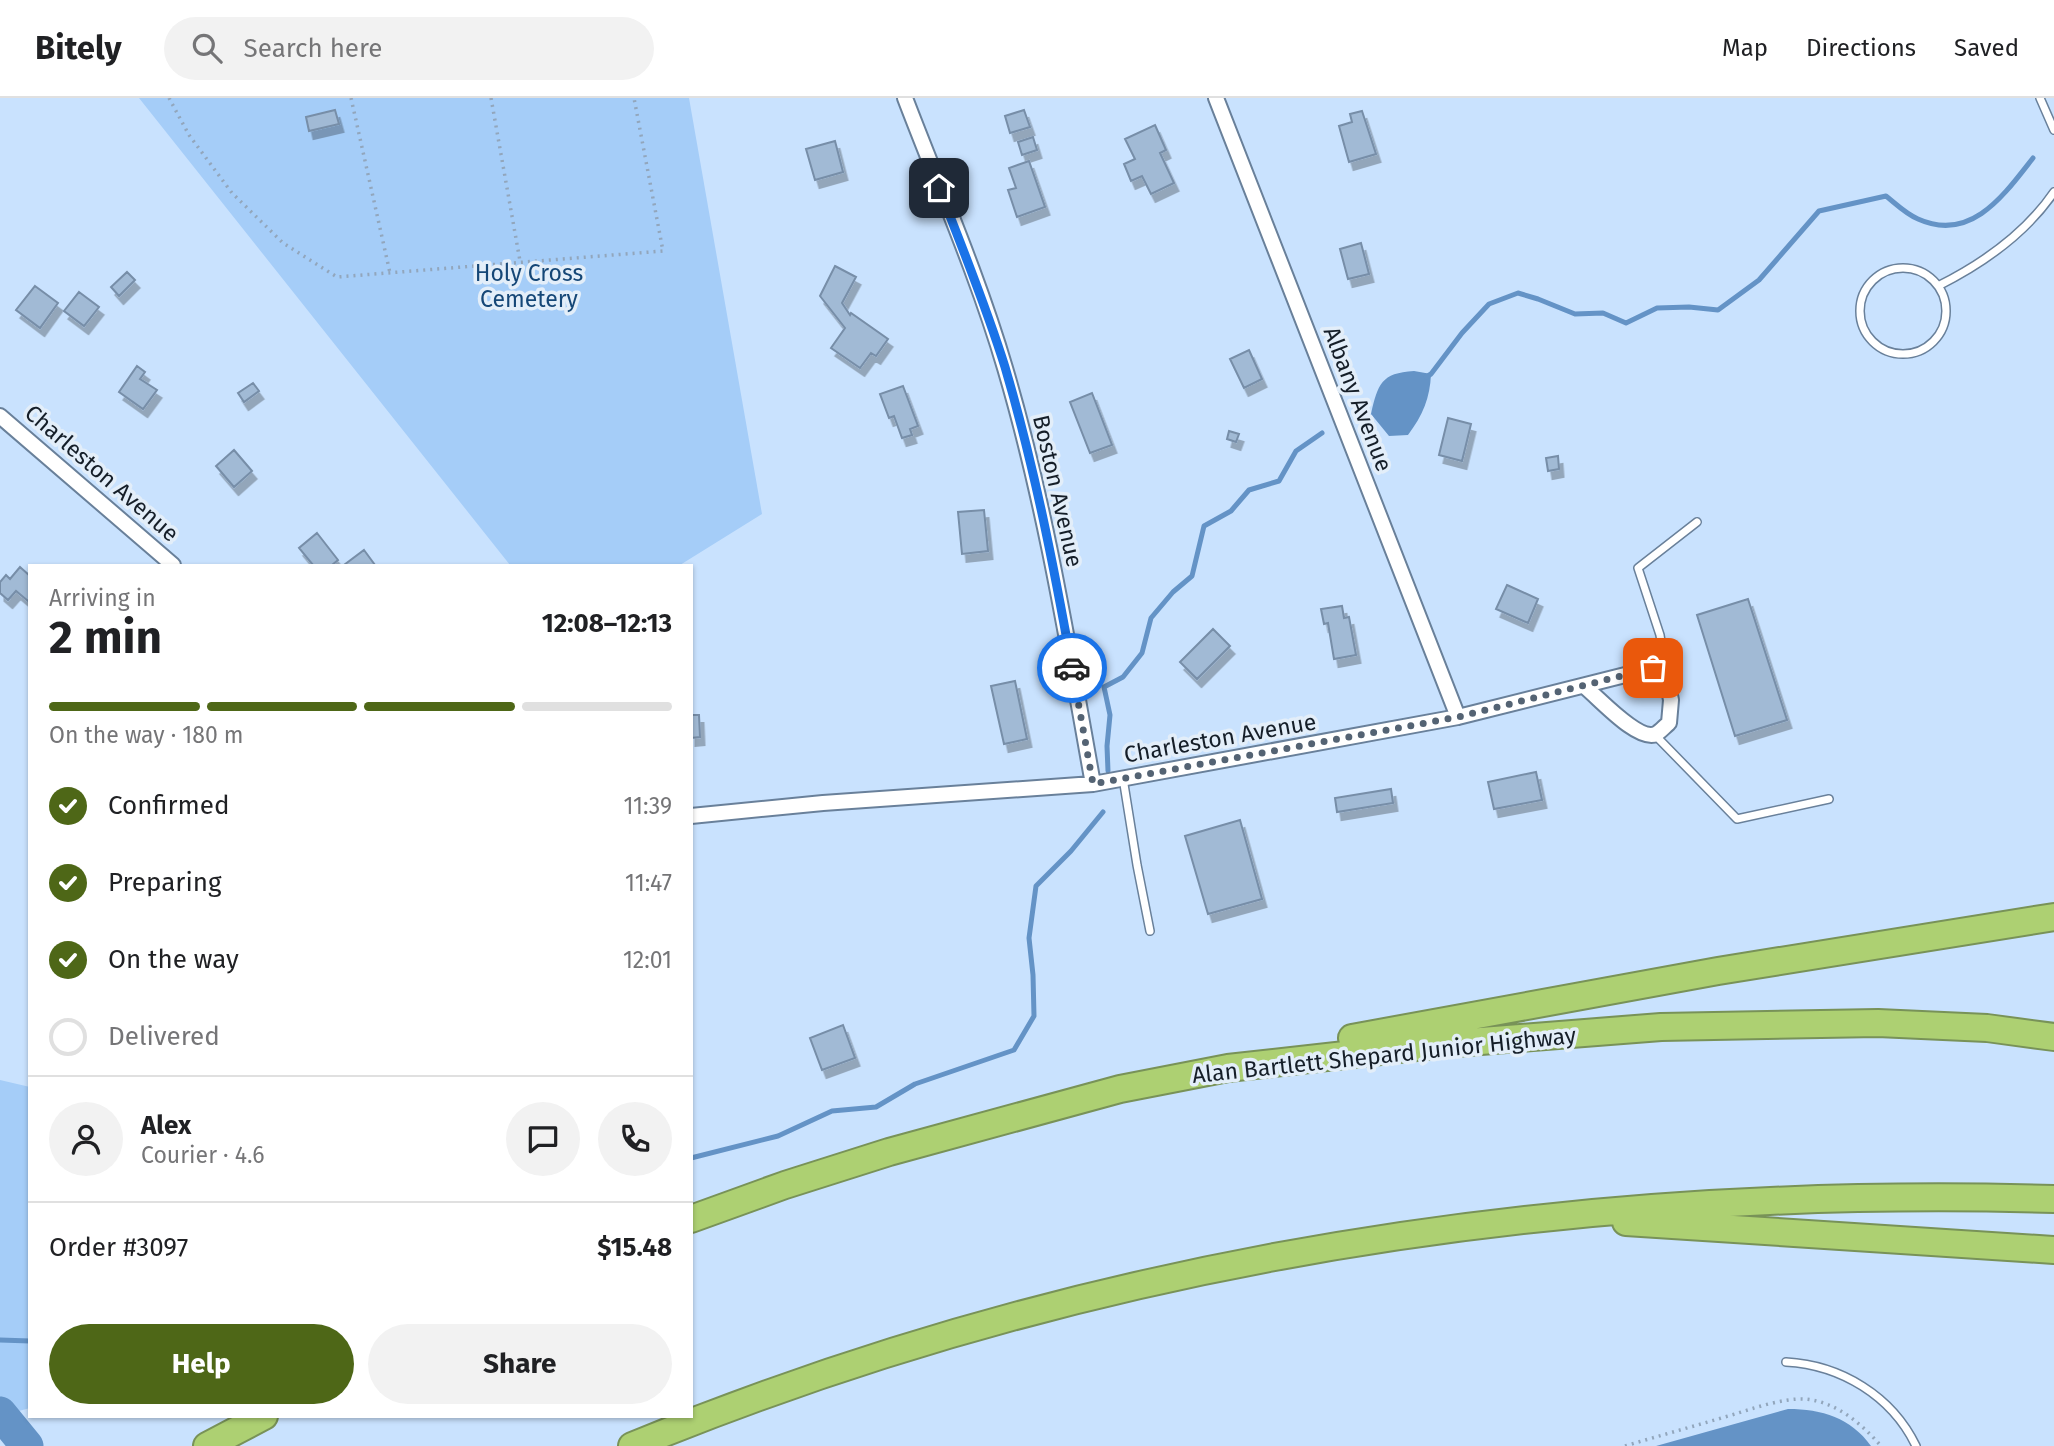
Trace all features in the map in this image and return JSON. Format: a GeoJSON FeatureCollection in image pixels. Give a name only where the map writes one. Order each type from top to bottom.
{"type":"FeatureCollection","features":[{"type":"Feature","properties":{"kind":"highway"},"geometry":{"type":"LineString","coordinates":[[1228,1068],[1329,1042],[1692,976],[2054,917]]}},
{"type":"Feature","properties":{"kind":"highway","name":"Alan Bartlett Shepard Junior Highway"},"geometry":{"type":"LineString","coordinates":[[693,1218],[889,1152],[1120,1089],[1228,1068],[1443,1044],[1661,1027],[1878,1023],[1987,1028],[2054,1037]]}},
{"type":"Feature","properties":{"kind":"highway"},"geometry":{"type":"LineString","coordinates":[[632,1446],[807,1380],[934,1339],[1063,1304],[1198,1272],[1331,1246],[1541,1216],[1667,1205],[1803,1198],[1938,1196],[2054,1199]]}},
{"type":"Feature","properties":{"kind":"highway"},"geometry":{"type":"LineString","coordinates":[[1541,1216],[2054,1250]]}},
{"type":"Feature","properties":{"kind":"highway"},"geometry":{"type":"LineString","coordinates":[[207,1446],[260,1418]]}},
{"type":"Feature","properties":{"kind":"street","name":"Boston Avenue"},"geometry":{"type":"LineString","coordinates":[[905,98],[1005,367],[1022,430],[1059,600],[1093,784]]}},
{"type":"Feature","properties":{"kind":"street","name":"Albany Avenue"},"geometry":{"type":"LineString","coordinates":[[1216,98],[1458,717]]}},
{"type":"Feature","properties":{"kind":"street","name":"Charleston Avenue"},"geometry":{"type":"LineString","coordinates":[[0,416],[172,564]]}},
{"type":"Feature","properties":{"kind":"street","name":"Charleston Avenue"},"geometry":{"type":"LineString","coordinates":[[693,817],[823,803],[1093,784],[1458,717],[1653,668],[1666,675]]}},
{"type":"Feature","properties":{"kind":"street"},"geometry":{"type":"LineString","coordinates":[[1585,687],[1633,729],[1643,735],[1655,735],[1669,723],[1671,700],[1666,675]]}},
{"type":"Feature","properties":{"kind":"lane"},"geometry":{"type":"LineString","coordinates":[[2040,98],[2054,130]]}},
{"type":"Feature","properties":{"kind":"lane"},"geometry":{"type":"LineString","coordinates":[[1938,286],[1960,275],[2011,238],[2038,214],[2054,192]]}},
{"type":"Feature","properties":{"kind":"lane"},"geometry":{"type":"LineString","coordinates":[[1901,268],[1928,276],[1938,286],[1945,306],[1944,326],[1937,338],[1926,348],[1899,354],[1880,347],[1866,332],[1861,318],[1861,304],[1866,290],[1875,279],[1901,268]]}},
{"type":"Feature","properties":{"kind":"lane"},"geometry":{"type":"LineString","coordinates":[[1666,675],[1660,635],[1637,569],[1697,522]]}},
{"type":"Feature","properties":{"kind":"lane"},"geometry":{"type":"LineString","coordinates":[[1655,735],[1737,819],[1829,799]]}},
{"type":"Feature","properties":{"kind":"lane"},"geometry":{"type":"LineString","coordinates":[[1124,778],[1136,865],[1150,931]]}},
{"type":"Feature","properties":{"kind":"lane"},"geometry":{"type":"LineString","coordinates":[[1786,1362],[1811,1364],[1846,1376],[1877,1396],[1896,1416],[1916,1446]]}},
{"type":"Feature","properties":{"kind":"path"},"geometry":{"type":"LineString","coordinates":[[169,98],[189,135],[232,192],[283,243],[337,277],[663,251],[634,98]]}},
{"type":"Feature","properties":{"kind":"path"},"geometry":{"type":"LineString","coordinates":[[351,98],[390,273]]}},
{"type":"Feature","properties":{"kind":"path"},"geometry":{"type":"LineString","coordinates":[[491,98],[520,262]]}},
{"type":"Feature","properties":{"kind":"path"},"geometry":{"type":"LineString","coordinates":[[1625,1446],[1760,1407],[1802,1399],[1828,1405],[1846,1414],[1867,1430],[1881,1446]]}},
{"type":"Feature","properties":{"kind":"green space","name":"Holy Cross Cemetery"},"geometry":{"type":"Polygon","coordinates":[[[139,98],[689,98],[762,514],[682,564],[509,564],[139,98]]]}},
{"type":"Feature","properties":{"kind":"green space"},"geometry":{"type":"Polygon","coordinates":[[[0,1080],[28,1087],[28,1409],[0,1416],[0,1080]]]}},
{"type":"Feature","properties":{"kind":"shaded area"},"geometry":{"type":"Polygon","coordinates":[[[1414,371],[1431,374],[1425,406],[1408,435],[1389,436],[1371,414],[1376,395],[1383,382],[1394,374],[1414,371]]]}},
{"type":"Feature","properties":{"kind":"shaded area"},"geometry":{"type":"Polygon","coordinates":[[[1788,1409],[1835,1417],[1854,1428],[1871,1446],[1656,1446],[1788,1409]]]}},
{"type":"Feature","properties":{"kind":"building"},"geometry":{"type":"Polygon","coordinates":[[[335,110],[339,124],[309,131],[306,117],[335,110]]]}},
{"type":"Feature","properties":{"kind":"building"},"geometry":{"type":"Polygon","coordinates":[[[1024,110],[1030,127],[1010,133],[1005,116],[1024,110]]]}},
{"type":"Feature","properties":{"kind":"building"},"geometry":{"type":"Polygon","coordinates":[[[1362,111],[1376,154],[1349,162],[1339,126],[1352,122],[1350,114],[1362,111]]]}},
{"type":"Feature","properties":{"kind":"building"},"geometry":{"type":"Polygon","coordinates":[[[1155,125],[1166,150],[1160,153],[1174,183],[1151,194],[1142,176],[1131,181],[1124,164],[1135,159],[1125,139],[1155,125]]]}},
{"type":"Feature","properties":{"kind":"building"},"geometry":{"type":"Polygon","coordinates":[[[1033,137],[1037,150],[1022,155],[1018,142],[1033,137]]]}},
{"type":"Feature","properties":{"kind":"building"},"geometry":{"type":"Polygon","coordinates":[[[835,141],[843,172],[815,180],[806,149],[835,141]]]}},
{"type":"Feature","properties":{"kind":"building"},"geometry":{"type":"Polygon","coordinates":[[[1029,161],[1045,207],[1017,217],[1008,190],[1016,188],[1009,168],[1029,161]]]}},
{"type":"Feature","properties":{"kind":"building"},"geometry":{"type":"Polygon","coordinates":[[[1361,243],[1369,274],[1348,279],[1340,249],[1361,243]]]}},
{"type":"Feature","properties":{"kind":"building"},"geometry":{"type":"Polygon","coordinates":[[[835,266],[856,277],[842,303],[850,315],[851,313],[888,339],[876,356],[871,353],[860,368],[831,348],[845,328],[820,296],[835,266]]]}},
{"type":"Feature","properties":{"kind":"building"},"geometry":{"type":"Polygon","coordinates":[[[127,272],[135,280],[119,296],[111,287],[127,272]]]}},
{"type":"Feature","properties":{"kind":"building"},"geometry":{"type":"Polygon","coordinates":[[[35,286],[58,303],[40,328],[16,310],[35,286]]]}},
{"type":"Feature","properties":{"kind":"building"},"geometry":{"type":"Polygon","coordinates":[[[79,292],[99,307],[84,326],[64,311],[79,292]]]}},
{"type":"Feature","properties":{"kind":"building"},"geometry":{"type":"Polygon","coordinates":[[[1249,350],[1262,379],[1244,388],[1230,359],[1249,350]]]}},
{"type":"Feature","properties":{"kind":"building"},"geometry":{"type":"Polygon","coordinates":[[[137,366],[145,372],[140,379],[157,390],[143,409],[119,392],[137,366]]]}},
{"type":"Feature","properties":{"kind":"building"},"geometry":{"type":"Polygon","coordinates":[[[253,383],[259,391],[244,402],[238,393],[253,383]]]}},
{"type":"Feature","properties":{"kind":"building"},"geometry":{"type":"Polygon","coordinates":[[[903,386],[918,426],[910,429],[912,435],[902,438],[894,416],[889,418],[880,394],[903,386]]]}},
{"type":"Feature","properties":{"kind":"building"},"geometry":{"type":"Polygon","coordinates":[[[1092,393],[1112,445],[1090,453],[1070,402],[1092,393]]]}},
{"type":"Feature","properties":{"kind":"building"},"geometry":{"type":"Polygon","coordinates":[[[1448,418],[1471,424],[1462,461],[1439,455],[1448,418]]]}},
{"type":"Feature","properties":{"kind":"building"},"geometry":{"type":"Polygon","coordinates":[[[1229,431],[1239,434],[1236,442],[1227,439],[1229,431]]]}},
{"type":"Feature","properties":{"kind":"building"},"geometry":{"type":"Polygon","coordinates":[[[234,450],[252,471],[234,487],[216,466],[234,450]]]}},
{"type":"Feature","properties":{"kind":"building"},"geometry":{"type":"Polygon","coordinates":[[[1558,456],[1559,469],[1548,471],[1546,458],[1558,456]]]}},
{"type":"Feature","properties":{"kind":"building"},"geometry":{"type":"Polygon","coordinates":[[[984,510],[988,551],[962,554],[958,512],[984,510]]]}},
{"type":"Feature","properties":{"kind":"building"},"geometry":{"type":"Polygon","coordinates":[[[317,533],[338,560],[333,564],[312,564],[299,548],[317,533]]]}},
{"type":"Feature","properties":{"kind":"building"},"geometry":{"type":"Polygon","coordinates":[[[364,550],[374,564],[345,564],[364,550]]]}},
{"type":"Feature","properties":{"kind":"building"},"geometry":{"type":"Polygon","coordinates":[[[20,567],[28,574],[28,601],[16,591],[8,600],[0,593],[0,582],[6,575],[10,579],[20,567]]]}},
{"type":"Feature","properties":{"kind":"building"},"geometry":{"type":"Polygon","coordinates":[[[1507,585],[1538,599],[1528,623],[1496,609],[1507,585]]]}},
{"type":"Feature","properties":{"kind":"building"},"geometry":{"type":"Polygon","coordinates":[[[1748,599],[1787,720],[1735,736],[1697,615],[1748,599]]]}},
{"type":"Feature","properties":{"kind":"building"},"geometry":{"type":"Polygon","coordinates":[[[1342,606],[1344,618],[1349,617],[1356,655],[1334,659],[1328,623],[1324,624],[1321,609],[1342,606]]]}},
{"type":"Feature","properties":{"kind":"building"},"geometry":{"type":"Polygon","coordinates":[[[1213,629],[1230,646],[1197,679],[1180,662],[1213,629]]]}},
{"type":"Feature","properties":{"kind":"building"},"geometry":{"type":"Polygon","coordinates":[[[1015,681],[1027,739],[1004,744],[991,686],[1015,681]]]}},
{"type":"Feature","properties":{"kind":"building"},"geometry":{"type":"Polygon","coordinates":[[[693,715],[699,715],[700,737],[693,738],[693,715]]]}},
{"type":"Feature","properties":{"kind":"building"},"geometry":{"type":"Polygon","coordinates":[[[1536,772],[1542,800],[1494,809],[1488,782],[1536,772]]]}},
{"type":"Feature","properties":{"kind":"building"},"geometry":{"type":"Polygon","coordinates":[[[1391,789],[1393,803],[1337,812],[1335,798],[1391,789]]]}},
{"type":"Feature","properties":{"kind":"building"},"geometry":{"type":"Polygon","coordinates":[[[1240,820],[1262,899],[1208,914],[1185,836],[1240,820]]]}},
{"type":"Feature","properties":{"kind":"building"},"geometry":{"type":"Polygon","coordinates":[[[843,1025],[855,1058],[822,1070],[810,1038],[843,1025]]]}},
{"type":"Feature","properties":{"kind":"waterway"},"geometry":{"type":"LineString","coordinates":[[1426,377],[1489,304],[1518,293],[1575,314],[1603,313],[1626,323],[1657,308],[1718,310],[1759,280],[1819,211],[1886,196],[1918,219],[1937,225],[1954,225],[1970,220],[1998,200],[2033,158]]}},
{"type":"Feature","properties":{"kind":"waterway"},"geometry":{"type":"LineString","coordinates":[[1108,771],[1110,715],[1104,687],[1123,677],[1142,653],[1151,618],[1173,592],[1192,576],[1204,526],[1231,511],[1249,490],[1279,481],[1296,451],[1322,433]]}},
{"type":"Feature","properties":{"kind":"waterway"},"geometry":{"type":"LineString","coordinates":[[693,1157],[778,1136],[832,1111],[876,1107],[915,1084],[1014,1050],[1034,1016],[1029,938],[1036,886],[1071,851],[1103,812]]}},
{"type":"Feature","properties":{"kind":"waterway"},"geometry":{"type":"LineString","coordinates":[[0,1340],[28,1341]]}},
{"type":"Feature","properties":{"kind":"waterway"},"geometry":{"type":"LineString","coordinates":[[0,1413],[27,1446]]}},
{"type":"Feature","properties":{"kind":"way so far"},"geometry":{"type":"LineString","coordinates":[[1072,668],[1093,784],[1458,717],[1653,668]]}},
{"type":"Feature","properties":{"kind":"route"},"geometry":{"type":"LineString","coordinates":[[939,188],[1005,367],[1022,430],[1072,668]]}}]}
